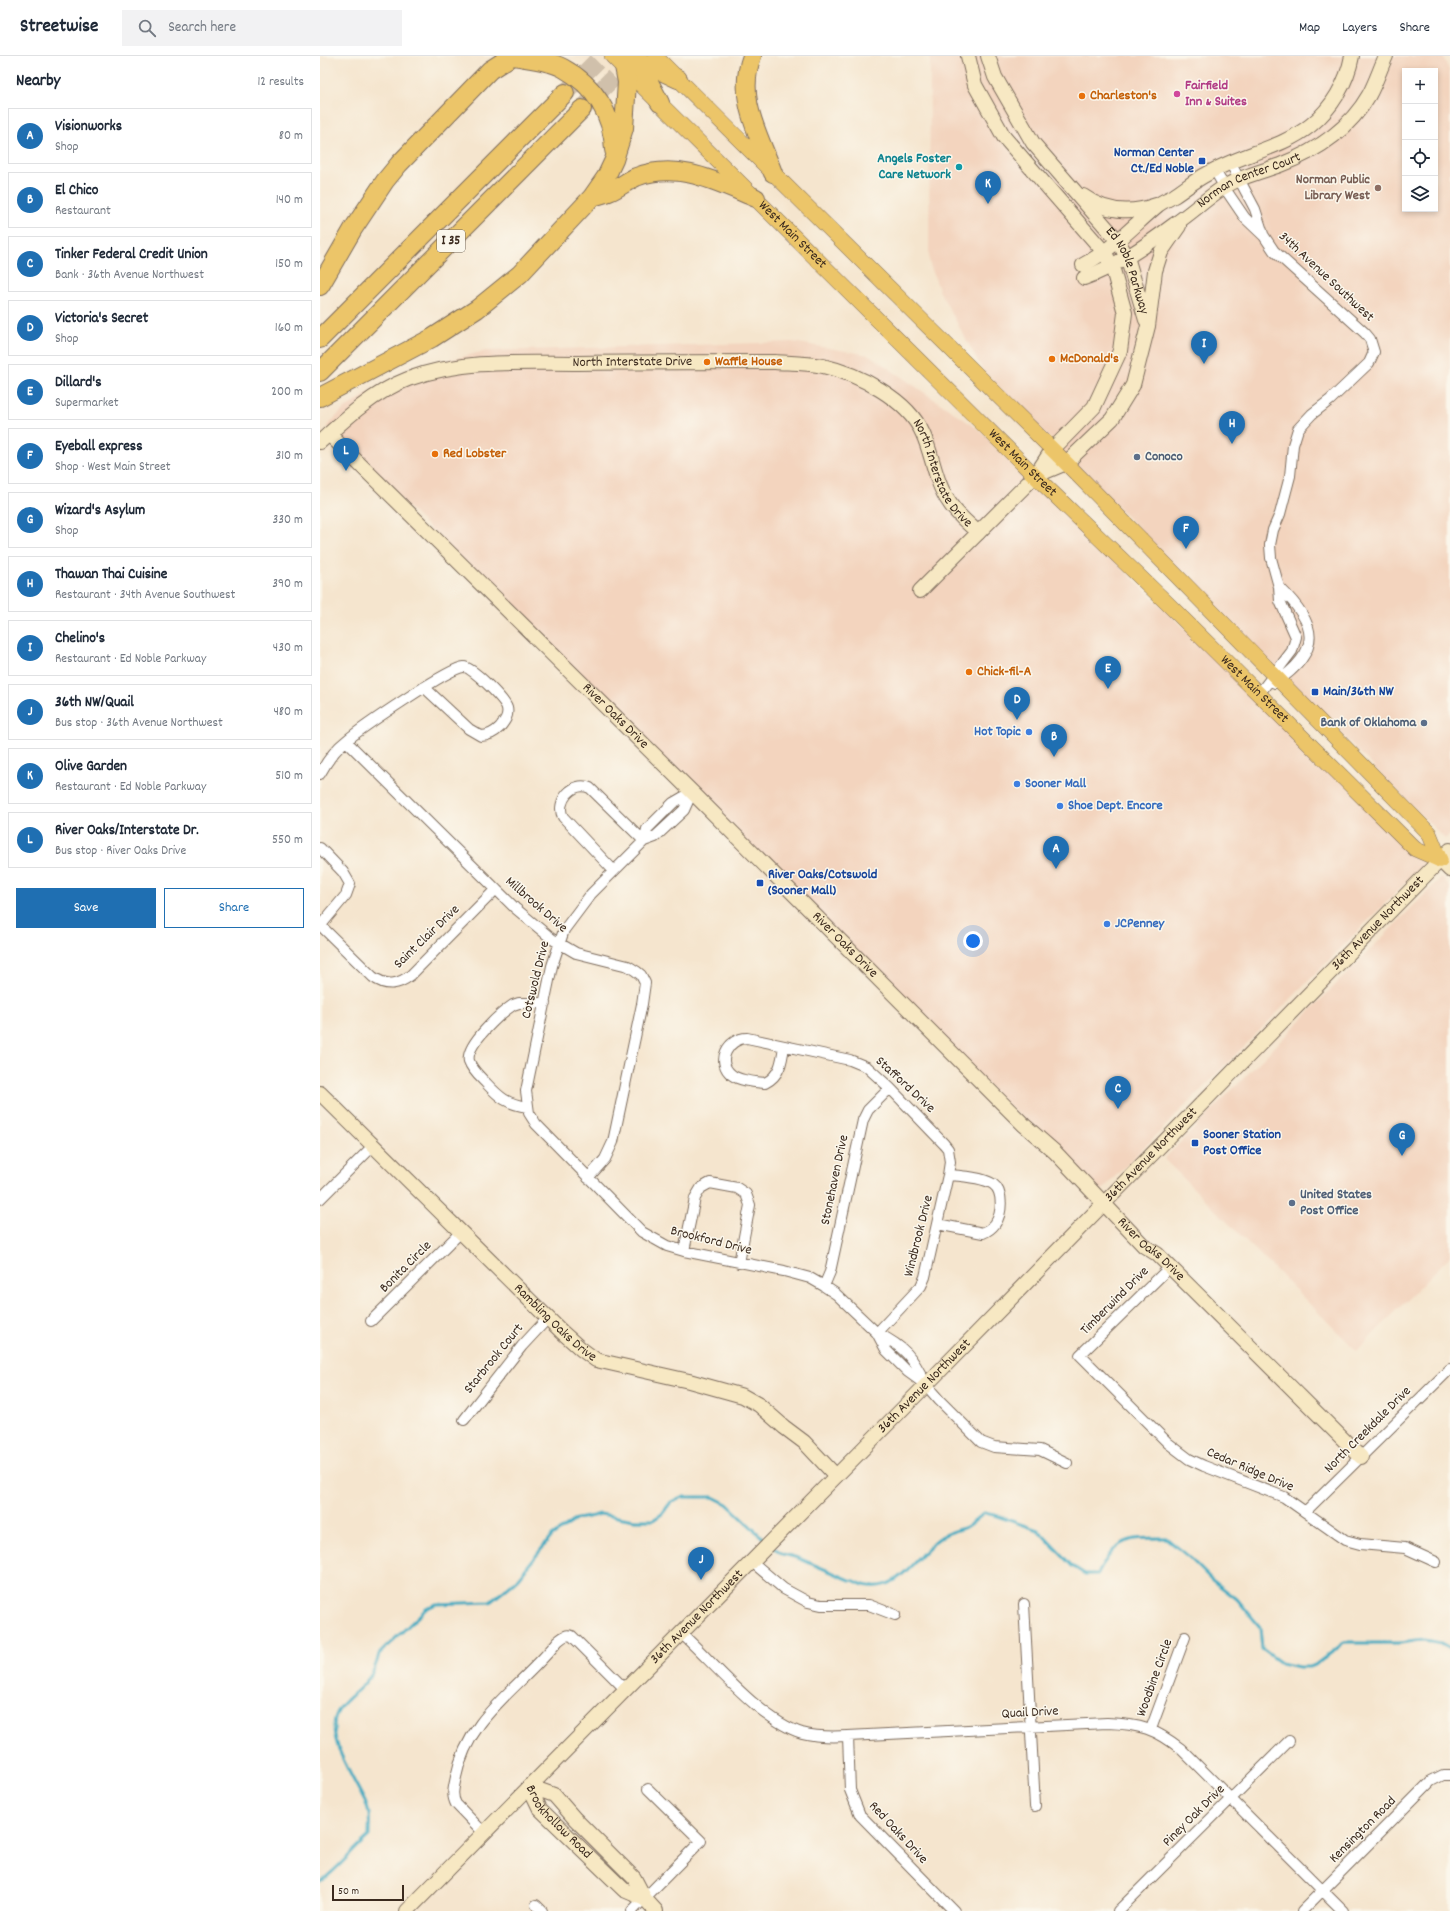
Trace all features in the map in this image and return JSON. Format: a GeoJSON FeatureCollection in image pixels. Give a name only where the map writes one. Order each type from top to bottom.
{"type":"FeatureCollection","features":[{"type":"Feature","properties":{"kind":"highway"},"geometry":{"type":"LineString","coordinates":[[478,81],[493,56]]}},
{"type":"Feature","properties":{"kind":"highway"},"geometry":{"type":"LineString","coordinates":[[320,286],[353,229],[385,181],[419,142],[478,81],[490,70],[512,56],[540,60],[562,68],[584,82],[592,91],[611,123],[614,160]]}},
{"type":"Feature","properties":{"kind":"highway"},"geometry":{"type":"LineString","coordinates":[[752,56],[747,74],[747,104],[752,122],[760,138],[773,173]]}},
{"type":"Feature","properties":{"kind":"highway"},"geometry":{"type":"LineString","coordinates":[[320,397],[432,338],[477,309],[520,274],[592,197],[606,177],[621,141],[626,115],[627,59]]}},
{"type":"Feature","properties":{"kind":"highway"},"geometry":{"type":"LineString","coordinates":[[627,59],[678,79]]}},
{"type":"Feature","properties":{"kind":"highway"},"geometry":{"type":"LineString","coordinates":[[627,59],[660,104]]}},
{"type":"Feature","properties":{"kind":"highway","name":"I 35"},"geometry":{"type":"LineString","coordinates":[[320,339],[565,93]]}},
{"type":"Feature","properties":{"kind":"highway","name":"I 35"},"geometry":{"type":"LineString","coordinates":[[320,372],[582,109]]}},
{"type":"Feature","properties":{"kind":"highway"},"geometry":{"type":"LineString","coordinates":[[592,197],[610,191],[625,182],[642,175],[672,171],[689,172],[703,176],[756,198]]}},
{"type":"Feature","properties":{"kind":"main road","name":"West Main Street"},"geometry":{"type":"LineString","coordinates":[[655,56],[1066,463],[1429,833],[1447,860]]}},
{"type":"Feature","properties":{"kind":"main road","name":"West Main Street"},"geometry":{"type":"LineString","coordinates":[[660,104],[1035,476],[1259,694],[1414,849],[1447,860]]}},
{"type":"Feature","properties":{"kind":"street","name":"Ed Noble Parkway"},"geometry":{"type":"LineString","coordinates":[[920,592],[1035,476],[1052,450],[1094,407],[1120,351],[1125,313],[1112,266],[1104,252],[1004,137],[975,85],[968,56]]}},
{"type":"Feature","properties":{"kind":"street","name":"Ed Noble Parkway"},"geometry":{"type":"LineString","coordinates":[[988,56],[995,77],[1033,143],[1118,241],[1127,257],[1148,326],[1133,385],[1112,419],[1066,463],[1035,476]]}},
{"type":"Feature","properties":{"kind":"street","name":"Norman Center Court"},"geometry":{"type":"LineString","coordinates":[[1352,56],[1347,76],[1338,94],[1327,110],[1312,125],[1297,136],[1214,169],[1160,203],[1083,272],[1112,266],[1176,224],[1224,187],[1257,172],[1295,159],[1329,140],[1344,127],[1368,96],[1386,56]]}},
{"type":"Feature","properties":{"kind":"street","name":"34th Avenue Southwest"},"geometry":{"type":"LineString","coordinates":[[1230,162],[1255,209],[1264,236]]}},
{"type":"Feature","properties":{"kind":"street","name":"34th Avenue Southwest"},"geometry":{"type":"LineString","coordinates":[[1214,169],[1245,218],[1264,236],[1274,251],[1296,272],[1366,333],[1370,339],[1374,352],[1369,363],[1330,400],[1312,414],[1298,429],[1295,436],[1290,476],[1280,514],[1273,530],[1270,545],[1273,568],[1279,587],[1280,601],[1296,637],[1292,651],[1276,678],[1259,694]]}},
{"type":"Feature","properties":{"kind":"street"},"geometry":{"type":"LineString","coordinates":[[1072,188],[1091,202],[1114,209],[1128,211],[1146,208],[1160,203]]}},
{"type":"Feature","properties":{"kind":"street"},"geometry":{"type":"LineString","coordinates":[[1148,326],[1151,291],[1158,261],[1174,232],[1191,211]]}},
{"type":"Feature","properties":{"kind":"street","name":"North Interstate Drive"},"geometry":{"type":"LineString","coordinates":[[324,438],[357,410],[390,388],[430,372],[470,364],[751,362],[809,364],[825,367],[857,377],[887,394],[909,414],[922,433],[948,502],[978,533]]}},
{"type":"Feature","properties":{"kind":"street","name":"River Oaks Drive"},"geometry":{"type":"LineString","coordinates":[[324,438],[692,792],[1024,1125],[1055,1152],[1144,1246],[1170,1267],[1360,1457]]}},
{"type":"Feature","properties":{"kind":"street","name":"34th Avenue Southwest"},"geometry":{"type":"LineString","coordinates":[[1276,678],[1294,669],[1302,659],[1309,647],[1311,634],[1296,603],[1279,587]]}},
{"type":"Feature","properties":{"kind":"street"},"geometry":{"type":"LineString","coordinates":[[320,774],[331,755],[346,741],[424,687],[453,670],[464,667],[468,668],[502,699],[507,708],[507,715],[504,722],[497,730],[491,734],[481,736],[469,730],[424,687]]}},
{"type":"Feature","properties":{"kind":"street","name":"Millbrook Drive"},"geometry":{"type":"LineString","coordinates":[[346,741],[515,908],[559,944],[576,953],[633,968],[641,975],[645,983],[642,1004],[613,1142],[605,1159],[588,1178]]}},
{"type":"Feature","properties":{"kind":"street"},"geometry":{"type":"LineString","coordinates":[[614,870],[562,817],[560,807],[570,791],[579,786],[590,788],[644,841]]}},
{"type":"Feature","properties":{"kind":"street","name":"Cotswold Drive"},"geometry":{"type":"LineString","coordinates":[[528,1107],[526,1091],[552,966],[564,930],[591,894],[644,841],[647,829],[673,803],[692,792]]}},
{"type":"Feature","properties":{"kind":"street"},"geometry":{"type":"LineString","coordinates":[[320,848],[347,876],[350,884],[346,895],[320,925]]}},
{"type":"Feature","properties":{"kind":"street","name":"36th Avenue Northwest"},"geometry":{"type":"LineString","coordinates":[[407,1911],[926,1385],[1103,1203],[1447,860]]}},
{"type":"Feature","properties":{"kind":"street","name":"Saint Clair Drive"},"geometry":{"type":"LineString","coordinates":[[320,925],[373,977],[386,985],[400,983],[411,975],[496,888]]}},
{"type":"Feature","properties":{"kind":"street"},"geometry":{"type":"LineString","coordinates":[[528,1107],[515,1105],[498,1096],[474,1070],[469,1060],[469,1053],[473,1044],[513,1005],[519,1003],[545,1003]]}},
{"type":"Feature","properties":{"kind":"street"},"geometry":{"type":"LineString","coordinates":[[739,1038],[747,1038],[784,1046],[781,1062],[774,1078],[765,1083],[735,1077],[728,1071],[725,1065],[727,1049],[730,1044],[739,1038]]}},
{"type":"Feature","properties":{"kind":"street","name":"Stafford Drive"},"geometry":{"type":"LineString","coordinates":[[784,1046],[829,1054],[861,1064],[890,1088],[944,1144],[949,1155],[948,1176]]}},
{"type":"Feature","properties":{"kind":"street","name":"Stonehaven Drive"},"geometry":{"type":"LineString","coordinates":[[824,1286],[830,1272],[863,1120],[868,1110],[890,1088]]}},
{"type":"Feature","properties":{"kind":"street","name":"Rambling Oaks Drive"},"geometry":{"type":"LineString","coordinates":[[320,1092],[373,1146],[581,1349],[596,1360],[689,1381],[747,1398],[759,1405],[804,1442],[836,1476]]}},
{"type":"Feature","properties":{"kind":"street","name":"Brookford Drive"},"geometry":{"type":"LineString","coordinates":[[528,1107],[529,1113],[536,1124],[642,1232],[667,1246],[684,1251],[803,1276],[824,1286],[836,1294],[877,1333],[896,1342],[916,1362],[926,1385],[981,1442],[994,1447],[1040,1450],[1067,1463]]}},
{"type":"Feature","properties":{"kind":"street"},"geometry":{"type":"LineString","coordinates":[[320,1199],[373,1146]]}},
{"type":"Feature","properties":{"kind":"street"},"geometry":{"type":"LineString","coordinates":[[937,1224],[983,1233],[992,1228],[999,1215],[1001,1197],[997,1188],[993,1184],[961,1176],[948,1176]]}},
{"type":"Feature","properties":{"kind":"street","name":"Windbrook Drive"},"geometry":{"type":"LineString","coordinates":[[877,1333],[922,1286],[948,1176]]}},
{"type":"Feature","properties":{"kind":"street"},"geometry":{"type":"LineString","coordinates":[[684,1251],[695,1198],[701,1188],[710,1183],[737,1188],[746,1194],[750,1206],[740,1263]]}},
{"type":"Feature","properties":{"kind":"street","name":"Bonita Circle"},"geometry":{"type":"LineString","coordinates":[[371,1322],[461,1232]]}},
{"type":"Feature","properties":{"kind":"street","name":"Timberwind Drive"},"geometry":{"type":"LineString","coordinates":[[1080,1355],[1170,1267]]}},
{"type":"Feature","properties":{"kind":"street","name":"Starbrook Court"},"geometry":{"type":"LineString","coordinates":[[464,1420],[522,1346],[548,1318]]}},
{"type":"Feature","properties":{"kind":"street","name":"Cedar Ridge Drive"},"geometry":{"type":"LineString","coordinates":[[1080,1355],[1179,1452],[1204,1466],[1284,1497],[1306,1511],[1345,1540],[1360,1544],[1405,1548],[1436,1562]]}},
{"type":"Feature","properties":{"kind":"street","name":"North Creekdale Drive"},"geometry":{"type":"LineString","coordinates":[[1306,1511],[1360,1457],[1448,1375]]}},
{"type":"Feature","properties":{"kind":"street"},"geometry":{"type":"LineString","coordinates":[[751,1561],[784,1589],[815,1604],[869,1605],[895,1615]]}},
{"type":"Feature","properties":{"kind":"street"},"geometry":{"type":"LineString","coordinates":[[1024,1604],[1035,1806]]}},
{"type":"Feature","properties":{"kind":"street","name":"Quail Drive"},"geometry":{"type":"LineString","coordinates":[[681,1633],[730,1681],[781,1724],[802,1733],[815,1736],[848,1736],[1107,1723],[1140,1726],[1151,1729],[1161,1734],[1181,1749],[1344,1911]]}},
{"type":"Feature","properties":{"kind":"street"},"geometry":{"type":"LineString","coordinates":[[484,1833],[453,1799],[457,1771],[464,1750],[478,1725],[558,1642],[568,1634],[572,1636],[625,1689]]}},
{"type":"Feature","properties":{"kind":"street","name":"Woodbine Circle"},"geometry":{"type":"LineString","coordinates":[[1151,1729],[1185,1637]]}},
{"type":"Feature","properties":{"kind":"street","name":"Red Oaks Drive"},"geometry":{"type":"LineString","coordinates":[[848,1736],[850,1790],[860,1815],[954,1911]]}},
{"type":"Feature","properties":{"kind":"street","name":"Piney Oak Drive"},"geometry":{"type":"LineString","coordinates":[[1118,1911],[1289,1741]]}},
{"type":"Feature","properties":{"kind":"street","name":"Kensington Road"},"geometry":{"type":"LineString","coordinates":[[1302,1911],[1431,1781],[1437,1777],[1448,1775]]}},
{"type":"Feature","properties":{"kind":"street","name":"Brookhollow Road"},"geometry":{"type":"LineString","coordinates":[[529,1786],[540,1809],[624,1890],[645,1899]]}},
{"type":"Feature","properties":{"kind":"street","name":"Brookhollow Road"},"geometry":{"type":"LineString","coordinates":[[529,1786],[554,1795],[575,1819],[634,1878],[645,1899],[656,1911]]}},
{"type":"Feature","properties":{"kind":"street"},"geometry":{"type":"LineString","coordinates":[[632,1911],[701,1841],[648,1789]]}},
{"type":"Feature","properties":{"kind":"shaded area"},"geometry":{"type":"Polygon","coordinates":[[[930,56],[1443,56],[1450,73],[1450,834],[1445,839],[984,372],[940,292],[929,262],[930,56]]]}},
{"type":"Feature","properties":{"kind":"shaded area","name":"Sooner Mall"},"geometry":{"type":"Polygon","coordinates":[[[793,342],[869,355],[978,429],[1426,862],[1098,1194],[327,426],[345,408],[408,370],[486,351],[793,342]]]}},
{"type":"Feature","properties":{"kind":"shaded area"},"geometry":{"type":"Polygon","coordinates":[[[1441,878],[1450,886],[1450,1256],[1357,1351],[1164,1159],[1441,878]]]}},
{"type":"Feature","properties":{"kind":"waterway"},"geometry":{"type":"LineString","coordinates":[[320,1882],[369,1836],[368,1809],[337,1745],[334,1725],[335,1717],[342,1705],[370,1677],[375,1668],[379,1654],[426,1609],[436,1604],[490,1602],[515,1582],[552,1536],[577,1519],[600,1514],[635,1520],[653,1520],[662,1514],[671,1502],[681,1497],[713,1497],[727,1504],[767,1542]]}},
{"type":"Feature","properties":{"kind":"waterway"},"geometry":{"type":"LineString","coordinates":[[773,1547],[783,1554],[798,1558],[850,1580],[864,1585],[877,1586],[888,1584],[898,1578],[941,1537],[967,1527],[984,1513],[1038,1530],[1072,1566],[1085,1574],[1098,1574],[1111,1553],[1124,1542],[1142,1538],[1166,1538],[1189,1557],[1212,1580],[1237,1599],[1260,1627],[1262,1649],[1281,1663],[1299,1667],[1310,1667],[1315,1665],[1344,1643],[1400,1643],[1424,1640],[1441,1643],[1450,1648]]}},
{"type":"Feature","properties":{"kind":"tunnel"},"geometry":{"type":"LineString","coordinates":[[565,93],[602,56]]}},
{"type":"Feature","properties":{"kind":"tunnel"},"geometry":{"type":"LineString","coordinates":[[582,109],[633,58]]}},
{"type":"Feature","properties":{"kind":"place","name":"Fairfield Inn & Suites"},"geometry":{"type":"Point","coordinates":[1177,94]}},
{"type":"Feature","properties":{"kind":"place","name":"Charleston's"},"geometry":{"type":"Point","coordinates":[1082,96]}},
{"type":"Feature","properties":{"kind":"place","name":"Norman Center Ct./Ed Noble"},"geometry":{"type":"Point","coordinates":[1202,161]}},
{"type":"Feature","properties":{"kind":"place","name":"Angels Foster Care Network"},"geometry":{"type":"Point","coordinates":[959,167]}},
{"type":"Feature","properties":{"kind":"place","name":"Norman Public Library West"},"geometry":{"type":"Point","coordinates":[1378,188]}},
{"type":"Feature","properties":{"kind":"place","name":"Olive Garden"},"geometry":{"type":"Point","coordinates":[988,204]}},
{"type":"Feature","properties":{"kind":"place","name":"McDonald's"},"geometry":{"type":"Point","coordinates":[1052,359]}},
{"type":"Feature","properties":{"kind":"place","name":"Waffle House"},"geometry":{"type":"Point","coordinates":[707,362]}},
{"type":"Feature","properties":{"kind":"place","name":"Chelino's"},"geometry":{"type":"Point","coordinates":[1204,364]}},
{"type":"Feature","properties":{"kind":"place","name":"Thawan Thai Cuisine"},"geometry":{"type":"Point","coordinates":[1232,444]}},
{"type":"Feature","properties":{"kind":"place","name":"Red Lobster"},"geometry":{"type":"Point","coordinates":[435,454]}},
{"type":"Feature","properties":{"kind":"place","name":"Conoco"},"geometry":{"type":"Point","coordinates":[1137,457]}},
{"type":"Feature","properties":{"kind":"place","name":"River Oaks/Interstate Dr."},"geometry":{"type":"Point","coordinates":[346,471]}},
{"type":"Feature","properties":{"kind":"place","name":"Eyeball express"},"geometry":{"type":"Point","coordinates":[1186,549]}},
{"type":"Feature","properties":{"kind":"place","name":"Chick-fil-A"},"geometry":{"type":"Point","coordinates":[969,672]}},
{"type":"Feature","properties":{"kind":"place","name":"Dillard's"},"geometry":{"type":"Point","coordinates":[1108,689]}},
{"type":"Feature","properties":{"kind":"place","name":"Main/36th NW"},"geometry":{"type":"Point","coordinates":[1315,692]}},
{"type":"Feature","properties":{"kind":"place","name":"Victoria's Secret"},"geometry":{"type":"Point","coordinates":[1017,720]}},
{"type":"Feature","properties":{"kind":"place","name":"Bank of Oklahoma"},"geometry":{"type":"Point","coordinates":[1424,723]}},
{"type":"Feature","properties":{"kind":"place","name":"Hot Topic"},"geometry":{"type":"Point","coordinates":[1029,732]}},
{"type":"Feature","properties":{"kind":"place","name":"El Chico"},"geometry":{"type":"Point","coordinates":[1054,757]}},
{"type":"Feature","properties":{"kind":"place","name":"Sooner Mall"},"geometry":{"type":"Point","coordinates":[1017,784]}},
{"type":"Feature","properties":{"kind":"place","name":"Shoe Dept. Encore"},"geometry":{"type":"Point","coordinates":[1060,806]}},
{"type":"Feature","properties":{"kind":"place","name":"Visionworks"},"geometry":{"type":"Point","coordinates":[1056,869]}},
{"type":"Feature","properties":{"kind":"place","name":"River Oaks/Cotswold (Sooner Mall)"},"geometry":{"type":"Point","coordinates":[760,883]}},
{"type":"Feature","properties":{"kind":"place","name":"JCPenney"},"geometry":{"type":"Point","coordinates":[1107,924]}},
{"type":"Feature","properties":{"kind":"place","name":"Tinker Federal Credit Union"},"geometry":{"type":"Point","coordinates":[1118,1109]}},
{"type":"Feature","properties":{"kind":"place","name":"Sooner Station Post Office"},"geometry":{"type":"Point","coordinates":[1195,1143]}},
{"type":"Feature","properties":{"kind":"place","name":"Wizard's Asylum"},"geometry":{"type":"Point","coordinates":[1402,1156]}},
{"type":"Feature","properties":{"kind":"place","name":"United States Post Office"},"geometry":{"type":"Point","coordinates":[1292,1203]}},
{"type":"Feature","properties":{"kind":"place","name":"36th NW/Quail"},"geometry":{"type":"Point","coordinates":[701,1580]}}]}
